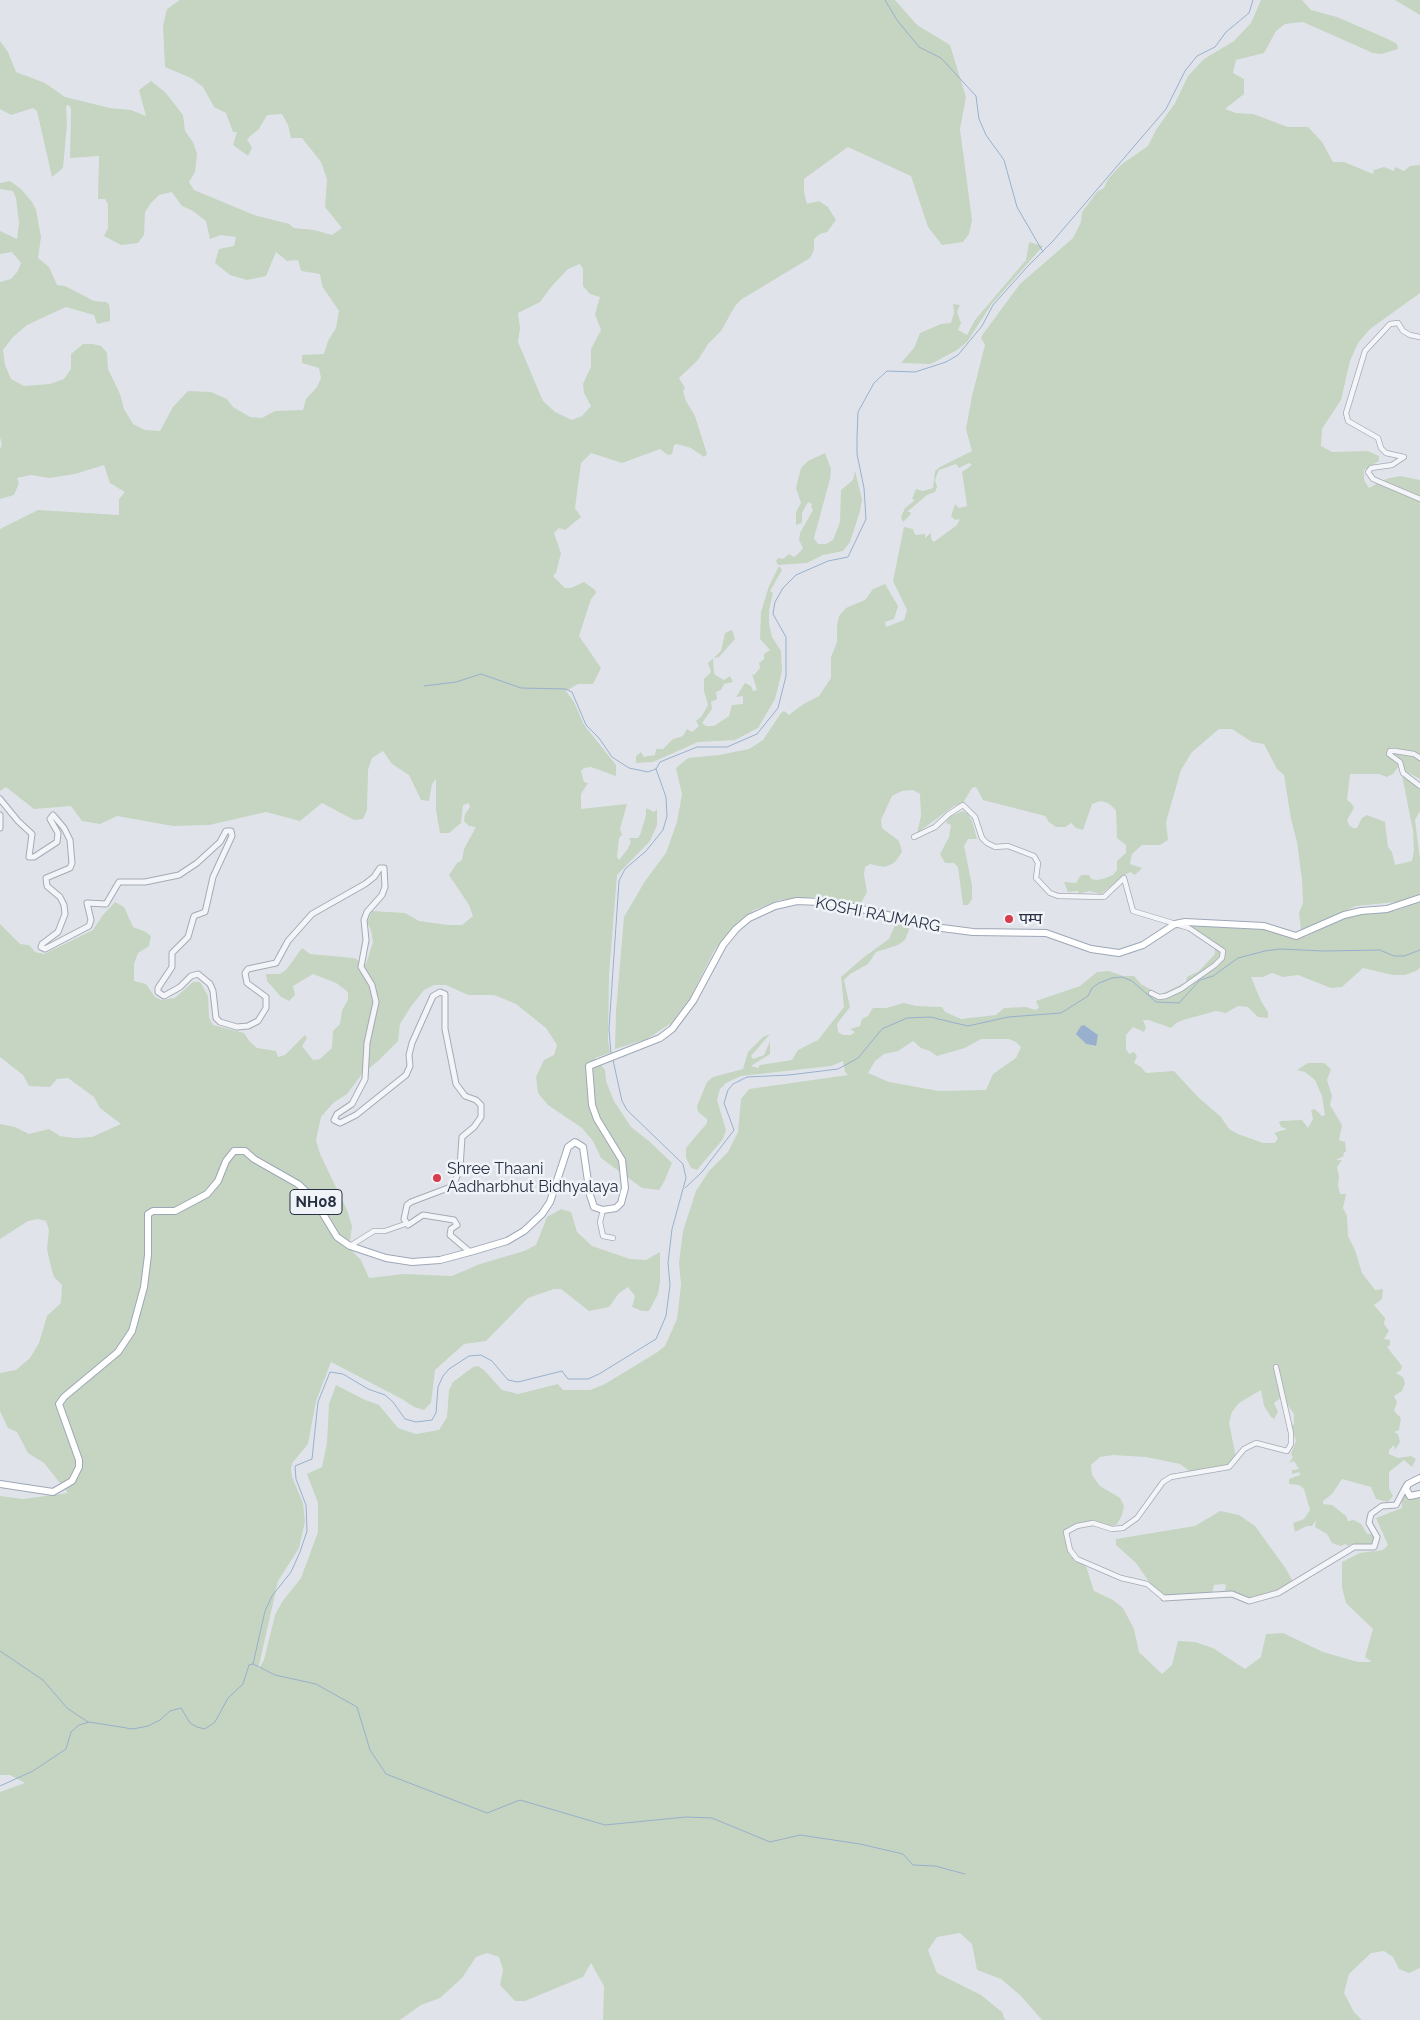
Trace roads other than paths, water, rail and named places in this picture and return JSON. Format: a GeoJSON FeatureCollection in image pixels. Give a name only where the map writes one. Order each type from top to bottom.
{"type":"FeatureCollection","features":[{"type":"Feature","properties":{"kind":"main road","name":"KOSHI RAJMARG"},"geometry":{"type":"LineString","coordinates":[[603,1210],[611,1211],[621,1204],[625,1188],[622,1160],[597,1119],[592,1105],[588,1069],[592,1063],[660,1038],[677,1024],[693,1001],[723,945],[736,929],[758,914],[786,903],[808,901],[849,906],[942,928],[973,932],[1022,931],[1046,934],[1091,949],[1112,953],[1128,951],[1143,945],[1175,924],[1194,921],[1264,926],[1296,936],[1344,915],[1361,911],[1387,909],[1420,898]]}},
{"type":"Feature","properties":{"kind":"main road","name":"NH08"},"geometry":{"type":"LineString","coordinates":[[0,1484],[53,1492],[72,1481],[79,1467],[79,1460],[59,1404],[64,1397],[118,1352],[132,1331],[144,1287],[148,1214],[153,1211],[175,1211],[207,1194],[218,1182],[226,1161],[234,1151],[245,1151],[254,1159],[298,1184],[314,1199],[337,1237],[350,1246],[380,1256],[412,1262],[440,1260],[470,1252],[508,1241],[524,1231],[542,1214],[550,1202],[571,1143],[578,1142],[583,1147],[591,1201],[594,1207],[603,1210]]}},
{"type":"Feature","properties":{"kind":"main road"},"geometry":{"type":"LineString","coordinates":[[1420,1478],[1406,1486],[1408,1494],[1420,1494]]}},
{"type":"Feature","properties":{"kind":"street"},"geometry":{"type":"LineString","coordinates":[[1420,337],[1403,331],[1398,323],[1390,324],[1365,351],[1346,413],[1348,421],[1378,438],[1381,448],[1386,453],[1404,457],[1401,461],[1392,465],[1371,468],[1368,472],[1373,479],[1420,499]]}},
{"type":"Feature","properties":{"kind":"street"},"geometry":{"type":"LineString","coordinates":[[1420,758],[1414,754],[1395,751],[1390,751],[1389,754],[1400,762],[1403,773],[1420,786]]}},
{"type":"Feature","properties":{"kind":"street"},"geometry":{"type":"LineString","coordinates":[[0,799],[18,821],[32,834],[29,857],[34,857],[57,842],[58,832],[50,819],[53,816],[64,828],[70,840],[72,863],[70,868],[46,878],[47,886],[60,897],[64,905],[65,914],[58,932],[42,944],[41,947],[45,949],[89,926],[91,920],[87,903],[106,904],[119,882],[145,882],[179,875],[192,867],[220,842],[226,831],[230,831],[232,836],[213,877],[206,908],[204,912],[194,916],[188,936],[172,953],[172,968],[158,988],[158,992],[164,996],[180,987],[191,976],[198,974],[210,984],[213,991],[216,1018],[220,1022],[238,1026],[248,1026],[258,1021],[266,1008],[266,996],[248,983],[245,973],[248,969],[276,963],[288,941],[312,914],[365,884],[380,868],[384,868],[385,887],[382,895],[367,912],[364,920],[366,940],[361,967],[372,986],[376,1002],[367,1043],[365,1078],[352,1104],[337,1114],[334,1120],[340,1123],[356,1115],[406,1075],[410,1066],[409,1055],[412,1043],[433,996],[440,992],[445,994],[446,998],[445,1029],[456,1084],[465,1096],[476,1100],[481,1105],[482,1110],[474,1127],[462,1137],[460,1168],[454,1184],[407,1205],[404,1214],[405,1224]]}},
{"type":"Feature","properties":{"kind":"street"},"geometry":{"type":"LineString","coordinates":[[914,837],[935,827],[944,818],[963,805],[975,817],[982,838],[987,843],[995,847],[1008,846],[1034,856],[1038,862],[1036,878],[1050,893],[1058,896],[1104,897],[1124,878],[1133,911],[1189,928],[1223,951],[1222,958],[1181,989],[1159,997],[1151,993]]}},
{"type":"Feature","properties":{"kind":"street"},"geometry":{"type":"LineString","coordinates":[[0,815],[0,828]]}},
{"type":"Feature","properties":{"kind":"street"},"geometry":{"type":"LineString","coordinates":[[603,1210],[600,1222],[603,1236],[614,1238]]}},
{"type":"Feature","properties":{"kind":"street"},"geometry":{"type":"LineString","coordinates":[[350,1246],[374,1231],[385,1231],[405,1224],[408,1225],[423,1215],[454,1220],[457,1225],[451,1229],[450,1235],[470,1252]]}},
{"type":"Feature","properties":{"kind":"street"},"geometry":{"type":"LineString","coordinates":[[1276,1367],[1291,1433],[1291,1444],[1287,1451],[1256,1443],[1244,1449],[1229,1467],[1171,1478],[1164,1482],[1138,1518],[1123,1528],[1112,1529],[1093,1523],[1077,1526],[1066,1532],[1070,1550],[1077,1559],[1121,1578],[1147,1584],[1164,1598],[1232,1594],[1248,1601],[1278,1593],[1354,1547],[1374,1547],[1377,1538],[1368,1523],[1371,1514],[1382,1506],[1396,1505],[1406,1486]]}},
{"type":"Feature","properties":{"kind":"water"},"geometry":{"type":"Polygon","coordinates":[[[1084,1025],[1098,1035],[1096,1046],[1086,1044],[1076,1034],[1081,1026],[1084,1025]]]}},
{"type":"Feature","properties":{"kind":"waterway"},"geometry":{"type":"LineString","coordinates":[[885,0],[897,20],[919,47],[941,58],[976,96],[979,119],[986,135],[1004,160],[1017,207],[1043,252]]}},
{"type":"Feature","properties":{"kind":"waterway"},"geometry":{"type":"LineString","coordinates":[[424,686],[456,682],[481,674],[521,688],[566,689],[572,692],[586,725],[599,738],[612,757],[629,768],[648,772],[656,769],[660,762],[697,747],[727,747],[757,734],[778,708],[786,676],[786,637],[773,614],[775,602],[783,588],[796,575],[828,561],[848,557],[866,519],[864,488],[857,454],[858,412],[874,383],[887,371],[915,372],[946,362],[958,355],[982,326],[993,305],[1053,241],[1166,109],[1185,71],[1197,56],[1215,47],[1226,32],[1249,13],[1253,0]]}},
{"type":"Feature","properties":{"kind":"waterway"},"geometry":{"type":"LineString","coordinates":[[611,1054],[609,1029],[619,881],[625,869],[646,851],[663,830],[667,816],[666,797],[656,769]]}},
{"type":"Feature","properties":{"kind":"waterway"},"geometry":{"type":"LineString","coordinates":[[685,1188],[702,1172],[734,1130],[724,1103],[728,1090],[733,1084],[747,1077],[789,1075],[838,1069],[858,1058],[882,1029],[907,1018],[930,1017],[968,1026],[1008,1017],[1061,1013],[1088,996],[1092,988],[1099,983],[1112,978],[1122,977],[1132,981],[1156,1002],[1179,1003],[1200,980],[1213,976],[1238,958],[1265,951],[1280,949],[1324,951],[1380,950],[1394,956],[1404,956],[1420,950]]}},
{"type":"Feature","properties":{"kind":"waterway"},"geometry":{"type":"LineString","coordinates":[[0,1786],[33,1771],[66,1749],[71,1732],[79,1725],[89,1722],[133,1729],[148,1726],[160,1720],[170,1711],[181,1708],[190,1723],[197,1727],[205,1729],[215,1722],[228,1698],[243,1684],[249,1665],[253,1664],[265,1611],[272,1596],[291,1572],[307,1531],[306,1505],[296,1479],[295,1466],[312,1459],[318,1402],[330,1372],[343,1374],[368,1389],[385,1395],[393,1402],[405,1419],[416,1422],[432,1420],[436,1413],[438,1387],[443,1376],[449,1369],[469,1356],[481,1355],[492,1361],[508,1380],[518,1382],[562,1371],[568,1379],[588,1379],[656,1339],[666,1316],[670,1285],[668,1263],[672,1229],[686,1178],[683,1164],[627,1110],[622,1101],[613,1060]]}},
{"type":"Feature","properties":{"kind":"waterway"},"geometry":{"type":"LineString","coordinates":[[0,1651],[43,1680],[67,1708],[88,1722]]}},
{"type":"Feature","properties":{"kind":"waterway"},"geometry":{"type":"LineString","coordinates":[[253,1664],[275,1675],[316,1684],[357,1707],[370,1750],[386,1774],[487,1813],[520,1800],[605,1825],[686,1817],[712,1818],[770,1842],[800,1835],[860,1844],[903,1854],[913,1865],[935,1866],[965,1874]]}},
{"type":"Feature","properties":{"kind":"place","name":"पम्प"},"geometry":{"type":"Point","coordinates":[1009,919]}},
{"type":"Feature","properties":{"kind":"place","name":"Shree Thaani Aadharbhut Bidhyalaya"},"geometry":{"type":"Point","coordinates":[437,1178]}}]}
